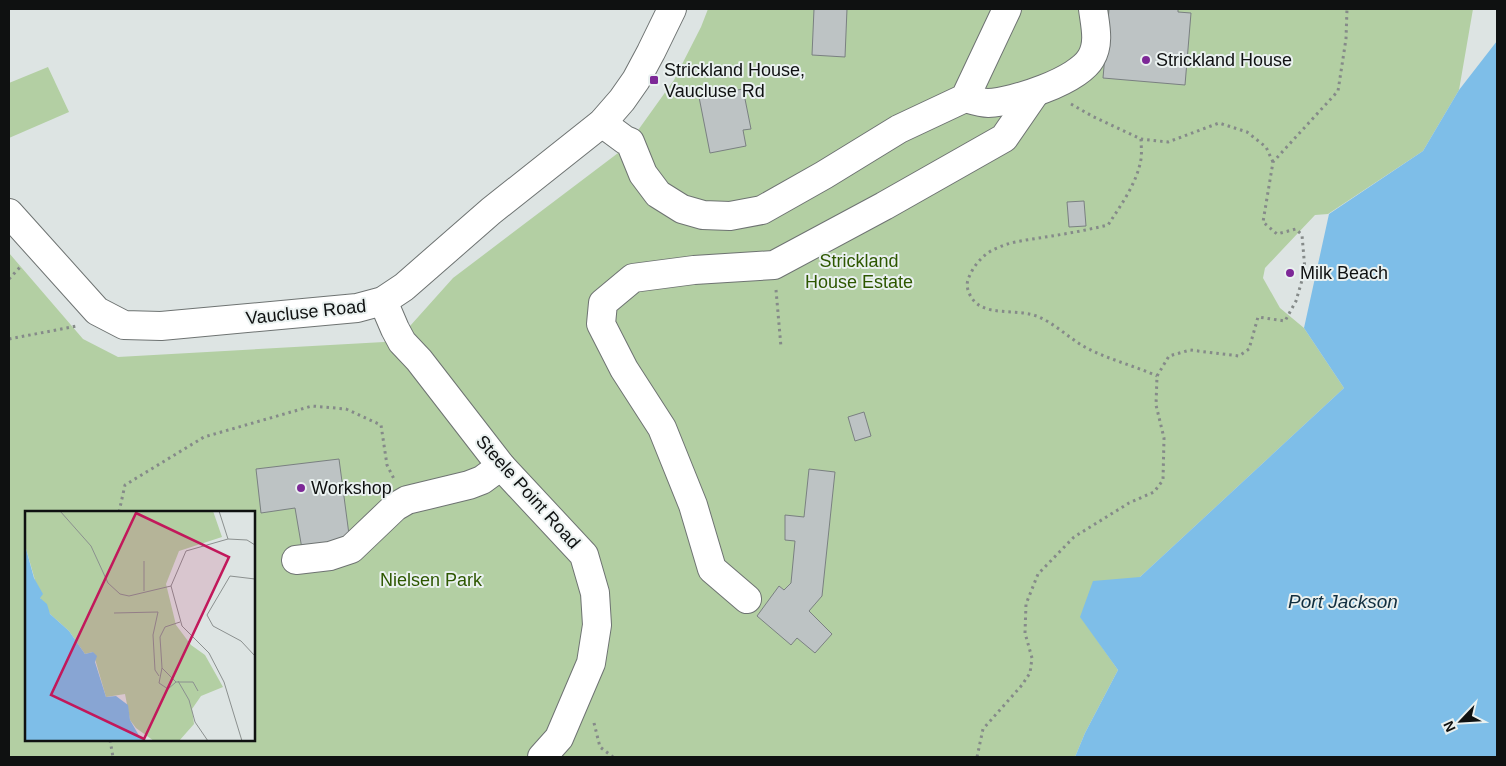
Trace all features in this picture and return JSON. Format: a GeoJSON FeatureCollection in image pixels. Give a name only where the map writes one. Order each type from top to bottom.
{"type":"FeatureCollection","features":[{"type":"Feature","properties":{"kind":"street","name":"Vaucluse Road"},"geometry":{"type":"LineString","coordinates":[[9,213],[97,311],[124,325],[161,326],[284,315],[357,308],[382,301],[404,287],[491,211],[602,123],[636,80],[672,9]]}},
{"type":"Feature","properties":{"kind":"street"},"geometry":{"type":"LineString","coordinates":[[965,98],[1007,9]]}},
{"type":"Feature","properties":{"kind":"street"},"geometry":{"type":"LineString","coordinates":[[602,123],[624,140],[630,142],[643,174],[658,194],[682,208],[703,215],[730,216],[762,210],[899,129],[965,98],[987,103],[1035,93],[1076,73],[1091,58],[1097,41],[1093,9]]}},
{"type":"Feature","properties":{"kind":"street"},"geometry":{"type":"LineString","coordinates":[[747,599],[712,569],[693,506],[662,428],[624,369],[601,324],[603,303],[633,278],[694,270],[774,265],[884,206],[1004,138],[1035,93]]}},
{"type":"Feature","properties":{"kind":"street","name":"Steele Point Road"},"geometry":{"type":"LineString","coordinates":[[382,301],[402,342],[419,360],[501,466],[584,555],[595,593],[597,625],[591,663],[559,738],[542,757]]}},
{"type":"Feature","properties":{"kind":"street"},"geometry":{"type":"LineString","coordinates":[[296,560],[330,556],[351,549],[395,507],[407,500],[470,485],[482,480],[501,466]]}},
{"type":"Feature","properties":{"kind":"path"},"geometry":{"type":"LineString","coordinates":[[977,757],[983,729],[1022,685],[1030,673],[1032,658],[1025,633],[1026,604],[1038,574],[1074,537],[1129,503],[1154,492],[1163,480],[1164,438],[1156,405],[1157,376],[1169,356],[1190,350],[1239,356],[1249,349],[1258,317],[1285,321],[1296,300],[1306,270],[1302,235],[1296,229],[1277,234],[1263,222],[1273,162],[1338,91],[1346,39],[1347,9]]}},
{"type":"Feature","properties":{"kind":"path"},"geometry":{"type":"LineString","coordinates":[[1035,93],[1054,94],[1092,116],[1141,139],[1168,142],[1218,123],[1247,132],[1266,147],[1273,162]]}},
{"type":"Feature","properties":{"kind":"path"},"geometry":{"type":"LineString","coordinates":[[1141,139],[1141,159],[1135,177],[1126,198],[1108,225],[1014,242],[995,248],[974,265],[967,282],[967,290],[977,305],[986,309],[1022,311],[1039,317],[1084,346],[1157,376]]}},
{"type":"Feature","properties":{"kind":"path"},"geometry":{"type":"LineString","coordinates":[[9,279],[25,263]]}},
{"type":"Feature","properties":{"kind":"path"},"geometry":{"type":"LineString","coordinates":[[774,265],[781,347]]}},
{"type":"Feature","properties":{"kind":"path"},"geometry":{"type":"LineString","coordinates":[[9,339],[78,326]]}},
{"type":"Feature","properties":{"kind":"path"},"geometry":{"type":"LineString","coordinates":[[119,511],[125,485],[204,437],[312,406],[346,409],[381,425],[387,464],[399,490],[407,500]]}},
{"type":"Feature","properties":{"kind":"path"},"geometry":{"type":"LineString","coordinates":[[594,722],[600,747],[613,757]]}},
{"type":"Feature","properties":{"kind":"path"},"geometry":{"type":"LineString","coordinates":[[110,741],[113,757]]}},
{"type":"Feature","properties":{"kind":"green space"},"geometry":{"type":"Polygon","coordinates":[[[708,9],[1473,9],[1459,90],[1423,151],[1328,214],[1315,215],[1265,268],[1263,278],[1280,308],[1304,328],[1344,388],[1140,577],[1081,617],[1118,670],[1085,733],[1075,757],[9,757],[9,253],[83,339],[118,357],[384,342],[410,326],[453,278],[626,147],[674,80],[708,9]]]}},
{"type":"Feature","properties":{"kind":"green space"},"geometry":{"type":"Polygon","coordinates":[[[48,67],[69,112],[9,138],[9,83],[48,67]]]}},
{"type":"Feature","properties":{"kind":"water","name":"Port Jackson"},"geometry":{"type":"Polygon","coordinates":[[[1497,41],[1497,757],[1075,757],[1085,733],[1118,670],[1080,617],[1093,581],[1140,577],[1344,388],[1304,328],[1329,214],[1423,151],[1459,90],[1497,41]]]}},
{"type":"Feature","properties":{"kind":"building"},"geometry":{"type":"Polygon","coordinates":[[[814,9],[847,9],[845,57],[812,55],[814,9]]]}},
{"type":"Feature","properties":{"kind":"building","name":"Strickland House"},"geometry":{"type":"Polygon","coordinates":[[[1109,9],[1178,9],[1178,12],[1191,13],[1185,85],[1103,78],[1109,9]]]}},
{"type":"Feature","properties":{"kind":"building"},"geometry":{"type":"Polygon","coordinates":[[[743,89],[751,129],[743,130],[746,146],[710,153],[699,97],[743,89]]]}},
{"type":"Feature","properties":{"kind":"building"},"geometry":{"type":"Polygon","coordinates":[[[1084,201],[1086,226],[1069,227],[1067,202],[1084,201]]]}},
{"type":"Feature","properties":{"kind":"building"},"geometry":{"type":"Polygon","coordinates":[[[864,412],[871,436],[855,441],[848,417],[864,412]]]}},
{"type":"Feature","properties":{"kind":"building","name":"Workshop"},"geometry":{"type":"Polygon","coordinates":[[[339,459],[350,542],[302,549],[295,508],[261,513],[256,469],[339,459]]]}},
{"type":"Feature","properties":{"kind":"building"},"geometry":{"type":"Polygon","coordinates":[[[809,469],[835,472],[822,596],[809,611],[832,634],[815,653],[797,638],[791,645],[757,616],[779,586],[784,590],[791,583],[795,541],[785,540],[785,515],[804,517],[809,469]]]}},
{"type":"Feature","properties":{"kind":"place","name":"Strickland House"},"geometry":{"type":"Point","coordinates":[1146,60]}},
{"type":"Feature","properties":{"kind":"place","name":"Strickland House, Vaucluse Rd"},"geometry":{"type":"Point","coordinates":[654,80]}},
{"type":"Feature","properties":{"kind":"place","name":"Milk Beach"},"geometry":{"type":"Point","coordinates":[1290,273]}},
{"type":"Feature","properties":{"kind":"place","name":"Workshop"},"geometry":{"type":"Point","coordinates":[301,488]}},
{"type":"Feature","properties":{"kind":"park label","name":"Strickland House Estate"},"geometry":{"type":"Point","coordinates":[859,271]}},
{"type":"Feature","properties":{"kind":"park label","name":"Nielsen Park"},"geometry":{"type":"Point","coordinates":[431,580]}}]}
